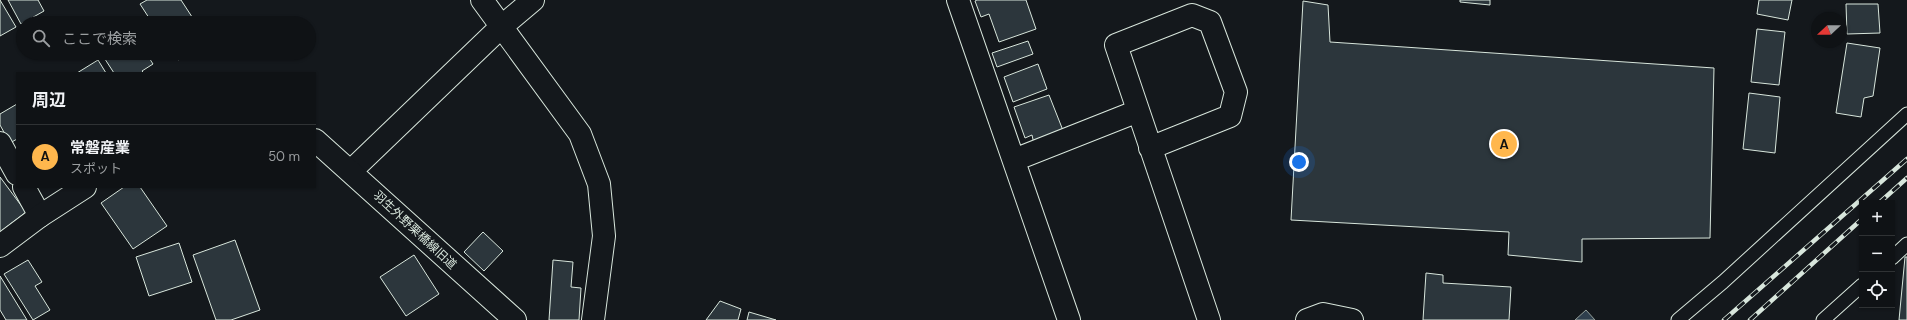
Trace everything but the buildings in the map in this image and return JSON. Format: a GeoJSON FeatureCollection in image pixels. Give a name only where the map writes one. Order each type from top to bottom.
{"type":"FeatureCollection","features":[{"type":"Feature","properties":{"kind":"street"},"geometry":{"type":"LineString","coordinates":[[482,0],[580,134],[599,184],[604,236],[594,320]]}},
{"type":"Feature","properties":{"kind":"street"},"geometry":{"type":"LineString","coordinates":[[351,170],[501,27],[533,0]]}},
{"type":"Feature","properties":{"kind":"street"},"geometry":{"type":"LineString","coordinates":[[958,0],[1068,320]]}},
{"type":"Feature","properties":{"kind":"street"},"geometry":{"type":"LineString","coordinates":[[1150,148],[1230,116],[1236,92],[1210,22],[1192,15],[1116,45],[1150,148],[1209,320]]}},
{"type":"Feature","properties":{"kind":"street"},"geometry":{"type":"LineString","coordinates":[[1014,160],[1138,112]]}},
{"type":"Feature","properties":{"kind":"street","name":"羽生外野栗橋線旧道"},"geometry":{"type":"LineString","coordinates":[[316,141],[351,170],[515,320]]}},
{"type":"Feature","properties":{"kind":"street"},"geometry":{"type":"LineString","coordinates":[[0,143],[16,172]]}},
{"type":"Feature","properties":{"kind":"street"},"geometry":{"type":"LineString","coordinates":[[25,188],[40,216]]}},
{"type":"Feature","properties":{"kind":"street"},"geometry":{"type":"LineString","coordinates":[[0,246],[40,216],[83,188]]}},
{"type":"Feature","properties":{"kind":"street"},"geometry":{"type":"LineString","coordinates":[[1308,320],[1323,314],[1352,320]]}},
{"type":"Feature","properties":{"kind":"lane"},"geometry":{"type":"LineString","coordinates":[[1678,320],[1723,282],[1907,114]]}},
{"type":"Feature","properties":{"kind":"lane"},"geometry":{"type":"LineString","coordinates":[[1895,255],[1907,244]]}},
{"type":"Feature","properties":{"kind":"lane"},"geometry":{"type":"LineString","coordinates":[[1823,320],[1859,288]]}},
{"type":"Feature","properties":{"kind":"water"},"geometry":{"type":"Polygon","coordinates":[[[1586,310],[1595,320],[1575,320],[1586,310]]]}},
{"type":"Feature","properties":{"kind":"railway"},"geometry":{"type":"LineString","coordinates":[[1724,320],[1907,159]]}},
{"type":"Feature","properties":{"kind":"railway"},"geometry":{"type":"LineString","coordinates":[[1882,200],[1907,178]]}},
{"type":"Feature","properties":{"kind":"railway"},"geometry":{"type":"LineString","coordinates":[[1750,320],[1859,222]]}},
{"type":"Feature","properties":{"kind":"place","name":"常磐産業"},"geometry":{"type":"Point","coordinates":[1504,144]}}]}
